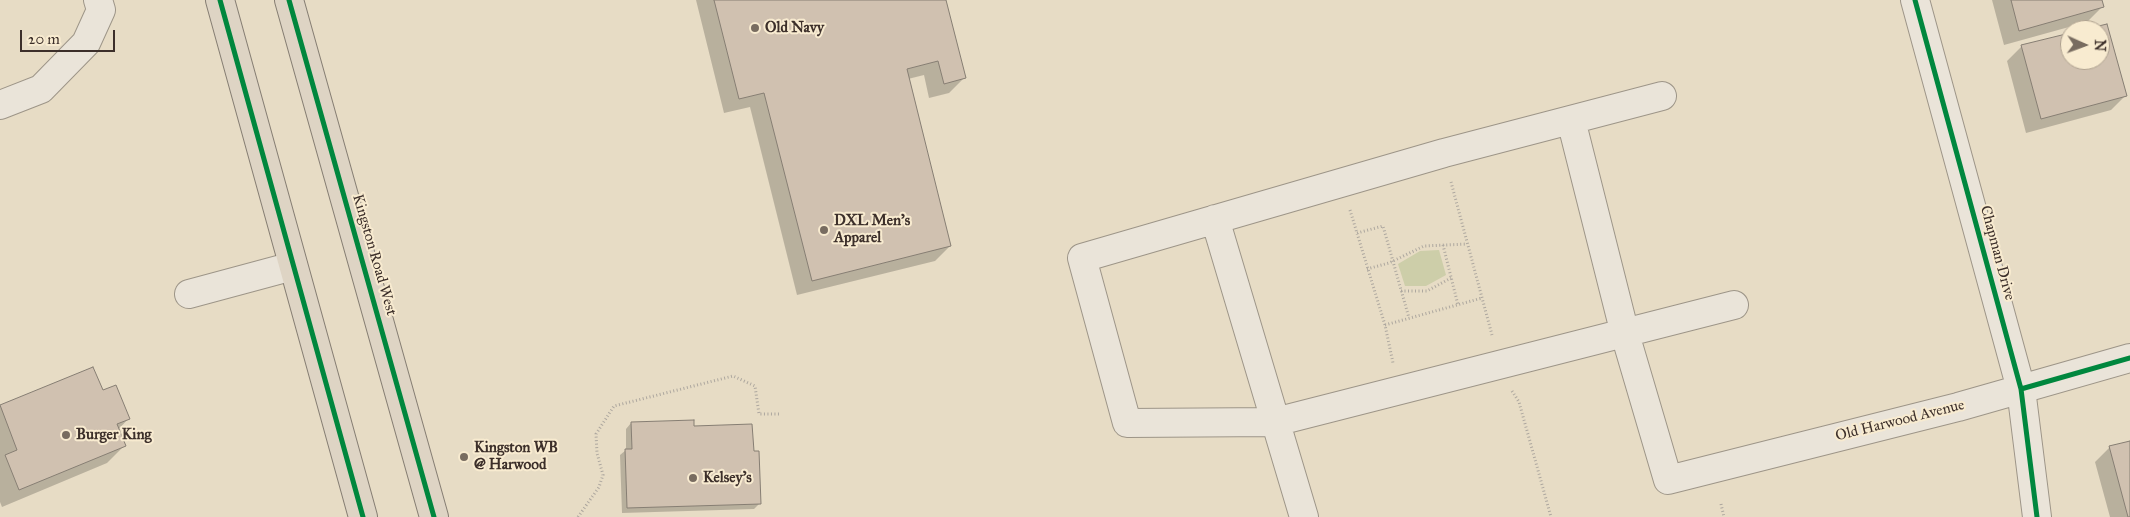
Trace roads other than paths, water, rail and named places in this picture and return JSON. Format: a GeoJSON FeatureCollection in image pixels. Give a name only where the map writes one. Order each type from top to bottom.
{"type":"FeatureCollection","features":[{"type":"Feature","properties":{"kind":"main road"},"geometry":{"type":"LineString","coordinates":[[220,0],[363,517]]}},
{"type":"Feature","properties":{"kind":"main road","name":"Kingston Road West"},"geometry":{"type":"LineString","coordinates":[[289,0],[434,517]]}},
{"type":"Feature","properties":{"kind":"street"},"geometry":{"type":"LineString","coordinates":[[0,105],[41,89],[86,43],[101,10],[98,0]]}},
{"type":"Feature","properties":{"kind":"street","name":"Chapman Drive"},"geometry":{"type":"LineString","coordinates":[[1915,0],[2021,389],[2037,517]]}},
{"type":"Feature","properties":{"kind":"street"},"geometry":{"type":"LineString","coordinates":[[1662,96],[1444,153],[1082,258],[1127,423],[1275,422],[1734,305]]}},
{"type":"Feature","properties":{"kind":"street"},"geometry":{"type":"LineString","coordinates":[[1571,120],[1625,334]]}},
{"type":"Feature","properties":{"kind":"street"},"geometry":{"type":"LineString","coordinates":[[1215,220],[1304,517]]}},
{"type":"Feature","properties":{"kind":"street"},"geometry":{"type":"LineString","coordinates":[[190,294],[293,266]]}},
{"type":"Feature","properties":{"kind":"street","name":"Old Harwood Avenue"},"geometry":{"type":"LineString","coordinates":[[1625,334],[1668,480],[1958,407],[2130,358]]}},
{"type":"Feature","properties":{"kind":"place","name":"Old Navy"},"geometry":{"type":"Point","coordinates":[755,28]}},
{"type":"Feature","properties":{"kind":"place","name":"DXL Men's Apparel"},"geometry":{"type":"Point","coordinates":[824,230]}},
{"type":"Feature","properties":{"kind":"place","name":"Burger King"},"geometry":{"type":"Point","coordinates":[66,435]}},
{"type":"Feature","properties":{"kind":"place","name":"Kingston WB @ Harwood"},"geometry":{"type":"Point","coordinates":[464,457]}},
{"type":"Feature","properties":{"kind":"place","name":"Kelsey's"},"geometry":{"type":"Point","coordinates":[693,478]}}]}
